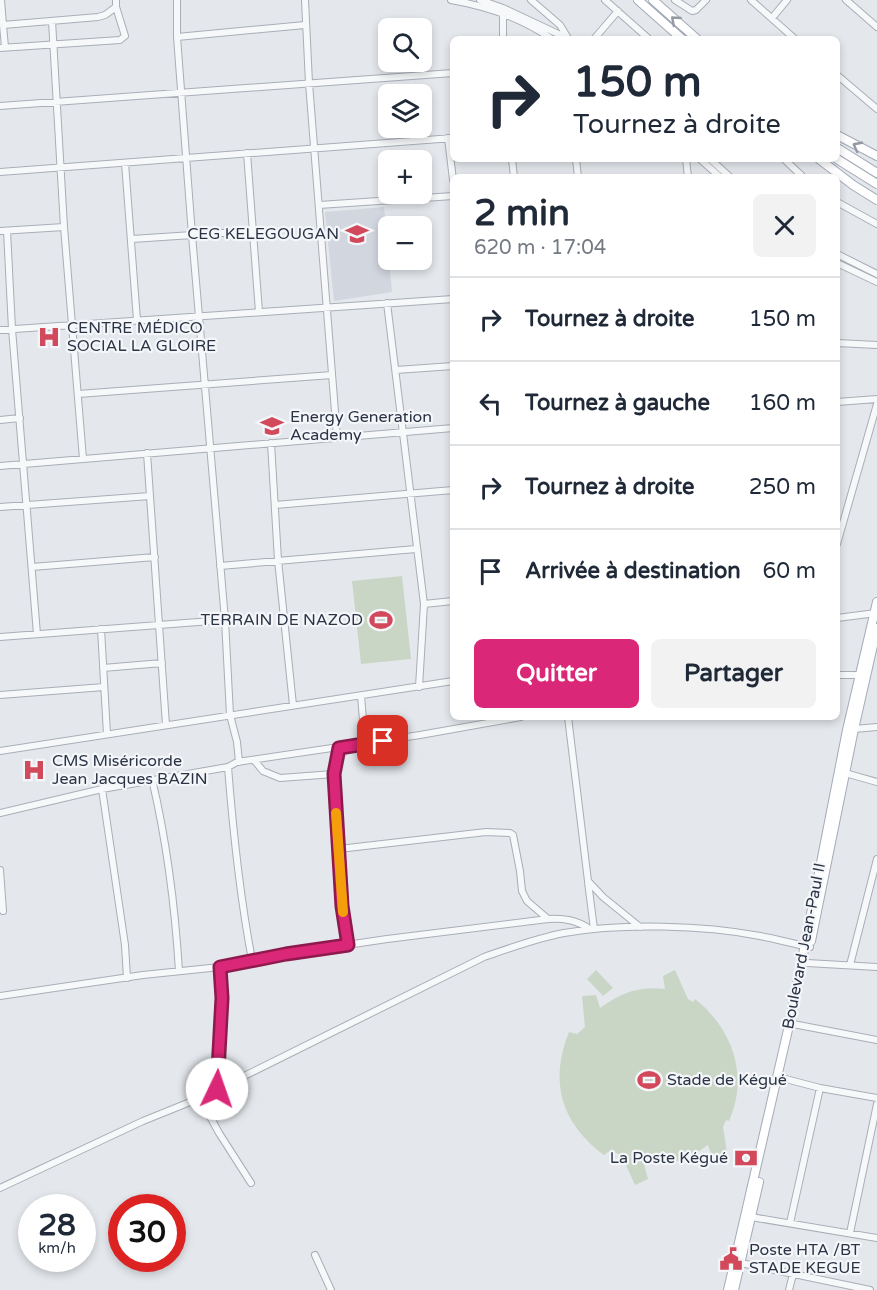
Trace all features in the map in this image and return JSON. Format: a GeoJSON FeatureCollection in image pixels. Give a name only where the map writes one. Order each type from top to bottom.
{"type":"FeatureCollection","features":[{"type":"Feature","properties":{"kind":"main road"},"geometry":{"type":"LineString","coordinates":[[638,0],[679,36]]}},
{"type":"Feature","properties":{"kind":"main road"},"geometry":{"type":"LineString","coordinates":[[652,0],[694,36]]}},
{"type":"Feature","properties":{"kind":"main road"},"geometry":{"type":"LineString","coordinates":[[840,137],[877,156]]}},
{"type":"Feature","properties":{"kind":"main road"},"geometry":{"type":"LineString","coordinates":[[840,150],[875,177]]}},
{"type":"Feature","properties":{"kind":"main road"},"geometry":{"type":"LineString","coordinates":[[840,160],[875,177]]}},
{"type":"Feature","properties":{"kind":"main road"},"geometry":{"type":"LineString","coordinates":[[823,162],[839,174]]}},
{"type":"Feature","properties":{"kind":"main road"},"geometry":{"type":"LineString","coordinates":[[840,175],[877,200]]}},
{"type":"Feature","properties":{"kind":"main road","name":"Boulevard Jean-Paul II"},"geometry":{"type":"LineString","coordinates":[[734,1290],[807,963],[807,947],[858,675],[876,613],[877,602]]}},
{"type":"Feature","properties":{"kind":"main road","name":"Boulevard Jean-Paul II"},"geometry":{"type":"LineString","coordinates":[[728,1290],[807,947],[854,729],[873,667],[877,628]]}},
{"type":"Feature","properties":{"kind":"street"},"geometry":{"type":"LineString","coordinates":[[1,0],[2,48],[120,40],[125,36],[116,4],[105,15],[98,17],[3,25]]}},
{"type":"Feature","properties":{"kind":"street"},"geometry":{"type":"LineString","coordinates":[[177,0],[181,93],[225,620],[230,715],[237,742],[238,762]]}},
{"type":"Feature","properties":{"kind":"street"},"geometry":{"type":"LineString","coordinates":[[305,0],[309,83],[337,437]]}},
{"type":"Feature","properties":{"kind":"street"},"geometry":{"type":"LineString","coordinates":[[451,0],[503,7],[548,36]]}},
{"type":"Feature","properties":{"kind":"street"},"geometry":{"type":"LineString","coordinates":[[480,0],[503,7],[562,36]]}},
{"type":"Feature","properties":{"kind":"street"},"geometry":{"type":"LineString","coordinates":[[531,0],[560,25],[566,36]]}},
{"type":"Feature","properties":{"kind":"street"},"geometry":{"type":"LineString","coordinates":[[605,0],[646,36]]}},
{"type":"Feature","properties":{"kind":"street"},"geometry":{"type":"LineString","coordinates":[[675,0],[692,11],[706,0]]}},
{"type":"Feature","properties":{"kind":"street"},"geometry":{"type":"LineString","coordinates":[[751,0],[792,36]]}},
{"type":"Feature","properties":{"kind":"street"},"geometry":{"type":"LineString","coordinates":[[771,18],[787,0]]}},
{"type":"Feature","properties":{"kind":"street"},"geometry":{"type":"LineString","coordinates":[[846,0],[877,27]]}},
{"type":"Feature","properties":{"kind":"street"},"geometry":{"type":"LineString","coordinates":[[503,7],[503,36]]}},
{"type":"Feature","properties":{"kind":"street"},"geometry":{"type":"LineString","coordinates":[[597,36],[618,11]]}},
{"type":"Feature","properties":{"kind":"street"},"geometry":{"type":"LineString","coordinates":[[52,21],[64,227],[83,459]]}},
{"type":"Feature","properties":{"kind":"street"},"geometry":{"type":"LineString","coordinates":[[177,37],[305,26]]}},
{"type":"Feature","properties":{"kind":"street"},"geometry":{"type":"LineString","coordinates":[[0,106],[450,73]]}},
{"type":"Feature","properties":{"kind":"street"},"geometry":{"type":"LineString","coordinates":[[840,78],[877,109]]}},
{"type":"Feature","properties":{"kind":"street"},"geometry":{"type":"LineString","coordinates":[[0,172],[450,138]]}},
{"type":"Feature","properties":{"kind":"street"},"geometry":{"type":"LineString","coordinates":[[247,153],[259,312]]}},
{"type":"Feature","properties":{"kind":"street"},"geometry":{"type":"LineString","coordinates":[[703,162],[717,174]]}},
{"type":"Feature","properties":{"kind":"street"},"geometry":{"type":"LineString","coordinates":[[713,162],[727,174]]}},
{"type":"Feature","properties":{"kind":"street"},"geometry":{"type":"LineString","coordinates":[[787,162],[800,174]]}},
{"type":"Feature","properties":{"kind":"street"},"geometry":{"type":"LineString","coordinates":[[125,163],[137,320]]}},
{"type":"Feature","properties":{"kind":"street"},"geometry":{"type":"LineString","coordinates":[[319,205],[450,196]]}},
{"type":"Feature","properties":{"kind":"street"},"geometry":{"type":"LineString","coordinates":[[840,204],[877,224]]}},
{"type":"Feature","properties":{"kind":"street"},"geometry":{"type":"LineString","coordinates":[[37,634],[3,231],[64,227]]}},
{"type":"Feature","properties":{"kind":"street"},"geometry":{"type":"LineString","coordinates":[[132,239],[253,231]]}},
{"type":"Feature","properties":{"kind":"street"},"geometry":{"type":"LineString","coordinates":[[840,256],[877,274]]}},
{"type":"Feature","properties":{"kind":"street"},"geometry":{"type":"LineString","coordinates":[[840,264],[877,282]]}},
{"type":"Feature","properties":{"kind":"street"},"geometry":{"type":"LineString","coordinates":[[0,330],[450,299]]}},
{"type":"Feature","properties":{"kind":"street"},"geometry":{"type":"LineString","coordinates":[[387,303],[424,604],[419,687]]}},
{"type":"Feature","properties":{"kind":"street"},"geometry":{"type":"LineString","coordinates":[[840,343],[877,345]]}},
{"type":"Feature","properties":{"kind":"street"},"geometry":{"type":"LineString","coordinates":[[396,370],[450,366]]}},
{"type":"Feature","properties":{"kind":"street"},"geometry":{"type":"LineString","coordinates":[[78,394],[332,375]]}},
{"type":"Feature","properties":{"kind":"street"},"geometry":{"type":"LineString","coordinates":[[840,402],[877,399]]}},
{"type":"Feature","properties":{"kind":"street"},"geometry":{"type":"LineString","coordinates":[[840,534],[877,404]]}},
{"type":"Feature","properties":{"kind":"street"},"geometry":{"type":"LineString","coordinates":[[0,420],[20,418]]}},
{"type":"Feature","properties":{"kind":"street"},"geometry":{"type":"LineString","coordinates":[[0,466],[450,428]]}},
{"type":"Feature","properties":{"kind":"street"},"geometry":{"type":"LineString","coordinates":[[271,443],[278,560],[292,705]]}},
{"type":"Feature","properties":{"kind":"street"},"geometry":{"type":"LineString","coordinates":[[147,453],[166,725]]}},
{"type":"Feature","properties":{"kind":"street"},"geometry":{"type":"LineString","coordinates":[[275,505],[450,490]]}},
{"type":"Feature","properties":{"kind":"street"},"geometry":{"type":"LineString","coordinates":[[0,507],[150,496]]}},
{"type":"Feature","properties":{"kind":"street"},"geometry":{"type":"LineString","coordinates":[[220,566],[416,549]]}},
{"type":"Feature","properties":{"kind":"street"},"geometry":{"type":"LineString","coordinates":[[32,567],[154,557]]}},
{"type":"Feature","properties":{"kind":"street"},"geometry":{"type":"LineString","coordinates":[[424,604],[450,601]]}},
{"type":"Feature","properties":{"kind":"street"},"geometry":{"type":"LineString","coordinates":[[840,618],[876,613]]}},
{"type":"Feature","properties":{"kind":"street"},"geometry":{"type":"LineString","coordinates":[[0,637],[225,620]]}},
{"type":"Feature","properties":{"kind":"street"},"geometry":{"type":"LineString","coordinates":[[101,629],[107,734]]}},
{"type":"Feature","properties":{"kind":"street"},"geometry":{"type":"LineString","coordinates":[[103,668],[162,663]]}},
{"type":"Feature","properties":{"kind":"street"},"geometry":{"type":"LineString","coordinates":[[840,675],[858,675]]}},
{"type":"Feature","properties":{"kind":"street"},"geometry":{"type":"LineString","coordinates":[[0,751],[450,682]]}},
{"type":"Feature","properties":{"kind":"street"},"geometry":{"type":"LineString","coordinates":[[0,695],[104,687]]}},
{"type":"Feature","properties":{"kind":"street"},"geometry":{"type":"LineString","coordinates":[[361,696],[365,744]]}},
{"type":"Feature","properties":{"kind":"street"},"geometry":{"type":"LineString","coordinates":[[0,813],[102,789],[228,767],[238,762],[365,744],[504,720]]}},
{"type":"Feature","properties":{"kind":"street"},"geometry":{"type":"LineString","coordinates":[[568,720],[592,929]]}},
{"type":"Feature","properties":{"kind":"street"},"geometry":{"type":"LineString","coordinates":[[854,729],[877,727]]}},
{"type":"Feature","properties":{"kind":"street"},"geometry":{"type":"LineString","coordinates":[[339,748],[334,774],[342,906],[348,945]]}},
{"type":"Feature","properties":{"kind":"street"},"geometry":{"type":"LineString","coordinates":[[254,760],[263,771],[280,778],[334,774]]}},
{"type":"Feature","properties":{"kind":"street"},"geometry":{"type":"LineString","coordinates":[[228,767],[231,812],[245,925],[252,960]]}},
{"type":"Feature","properties":{"kind":"street"},"geometry":{"type":"LineString","coordinates":[[845,773],[877,782]]}},
{"type":"Feature","properties":{"kind":"street"},"geometry":{"type":"LineString","coordinates":[[152,779],[170,868],[178,971]]}},
{"type":"Feature","properties":{"kind":"street"},"geometry":{"type":"LineString","coordinates":[[102,789],[125,945],[127,978]]}},
{"type":"Feature","properties":{"kind":"street"},"geometry":{"type":"LineString","coordinates":[[339,849],[486,832],[510,833],[513,835],[516,847],[524,897],[548,919]]}},
{"type":"Feature","properties":{"kind":"street"},"geometry":{"type":"LineString","coordinates":[[850,965],[877,859]]}},
{"type":"Feature","properties":{"kind":"street"},"geometry":{"type":"LineString","coordinates":[[0,870],[3,911]]}},
{"type":"Feature","properties":{"kind":"street"},"geometry":{"type":"LineString","coordinates":[[588,881],[603,897],[640,927]]}},
{"type":"Feature","properties":{"kind":"street"},"geometry":{"type":"LineString","coordinates":[[0,996],[220,967],[348,945],[548,919],[560,918],[577,921],[592,929]]}},
{"type":"Feature","properties":{"kind":"street"},"geometry":{"type":"LineString","coordinates":[[0,1188],[143,1121],[200,1098],[484,957],[561,933],[640,927],[715,930],[761,936],[807,947]]}},
{"type":"Feature","properties":{"kind":"street"},"geometry":{"type":"LineString","coordinates":[[807,963],[877,967]]}},
{"type":"Feature","properties":{"kind":"street"},"geometry":{"type":"LineString","coordinates":[[217,1089],[222,998],[220,967]]}},
{"type":"Feature","properties":{"kind":"street"},"geometry":{"type":"LineString","coordinates":[[793,1024],[877,1040]]}},
{"type":"Feature","properties":{"kind":"street"},"geometry":{"type":"LineString","coordinates":[[782,1078],[820,1088],[877,1098]]}},
{"type":"Feature","properties":{"kind":"street"},"geometry":{"type":"LineString","coordinates":[[790,1222],[820,1088]]}},
{"type":"Feature","properties":{"kind":"street"},"geometry":{"type":"LineString","coordinates":[[200,1098],[251,1183]]}},
{"type":"Feature","properties":{"kind":"street"},"geometry":{"type":"LineString","coordinates":[[850,1233],[877,1104]]}},
{"type":"Feature","properties":{"kind":"street"},"geometry":{"type":"LineString","coordinates":[[751,1217],[877,1238]]}},
{"type":"Feature","properties":{"kind":"street"},"geometry":{"type":"LineString","coordinates":[[315,1255],[331,1290]]}},
{"type":"Feature","properties":{"kind":"street"},"geometry":{"type":"LineString","coordinates":[[741,1263],[870,1290]]}},
{"type":"Feature","properties":{"kind":"street"},"geometry":{"type":"LineString","coordinates":[[789,1290],[793,1274]]}},
{"type":"Feature","properties":{"kind":"shaded area","name":"CEG KELEGOUGAN"},"geometry":{"type":"Polygon","coordinates":[[[384,207],[385,216],[378,216],[378,270],[390,270],[392,292],[334,301],[325,212],[384,207]]]}},
{"type":"Feature","properties":{"kind":"green space","name":"TERRAIN DE NAZOD"},"geometry":{"type":"Polygon","coordinates":[[[402,576],[411,659],[361,664],[352,581],[402,576]]]}},
{"type":"Feature","properties":{"kind":"green space"},"geometry":{"type":"Polygon","coordinates":[[[596,970],[613,988],[603,996],[587,979],[596,970]]]}},
{"type":"Feature","properties":{"kind":"green space","name":"Stade de Kégué"},"geometry":{"type":"Polygon","coordinates":[[[675,970],[688,999],[693,1002],[695,999],[719,1024],[734,1054],[737,1071],[735,1104],[729,1121],[726,1120],[723,1127],[728,1159],[713,1160],[708,1145],[678,1161],[644,1164],[648,1179],[635,1185],[622,1156],[611,1150],[604,1155],[589,1143],[569,1115],[560,1084],[563,1050],[569,1032],[577,1034],[585,1027],[582,996],[596,995],[600,1008],[615,998],[631,992],[665,989],[663,976],[675,970]]]}},
{"type":"Feature","properties":{"kind":"slow traffic"},"geometry":{"type":"LineString","coordinates":[[336,813],[343,912]]}},
{"type":"Feature","properties":{"kind":"place","name":"CEG KELEGOUGAN"},"geometry":{"type":"Point","coordinates":[357,234]}},
{"type":"Feature","properties":{"kind":"place","name":"CENTRE MÉDICO SOCIAL LA GLOIRE"},"geometry":{"type":"Point","coordinates":[49,337]}},
{"type":"Feature","properties":{"kind":"place","name":"Energy Generation Academy"},"geometry":{"type":"Point","coordinates":[272,426]}},
{"type":"Feature","properties":{"kind":"place","name":"TERRAIN DE NAZOD"},"geometry":{"type":"Point","coordinates":[381,620]}},
{"type":"Feature","properties":{"kind":"place","name":"CMS Miséricorde Jean Jacques BAZIN"},"geometry":{"type":"Point","coordinates":[34,770]}},
{"type":"Feature","properties":{"kind":"place","name":"Stade de Kégué"},"geometry":{"type":"Point","coordinates":[649,1080]}},
{"type":"Feature","properties":{"kind":"place","name":"La Poste Kégué"},"geometry":{"type":"Point","coordinates":[746,1158]}},
{"type":"Feature","properties":{"kind":"place","name":"Poste HTA /BT STADE KEGUE"},"geometry":{"type":"Point","coordinates":[731,1259]}},
{"type":"Feature","properties":{"kind":"route"},"geometry":{"type":"LineString","coordinates":[[217,1089],[222,998],[220,967],[348,945],[342,906],[334,774],[339,748],[383,741]]}}]}
